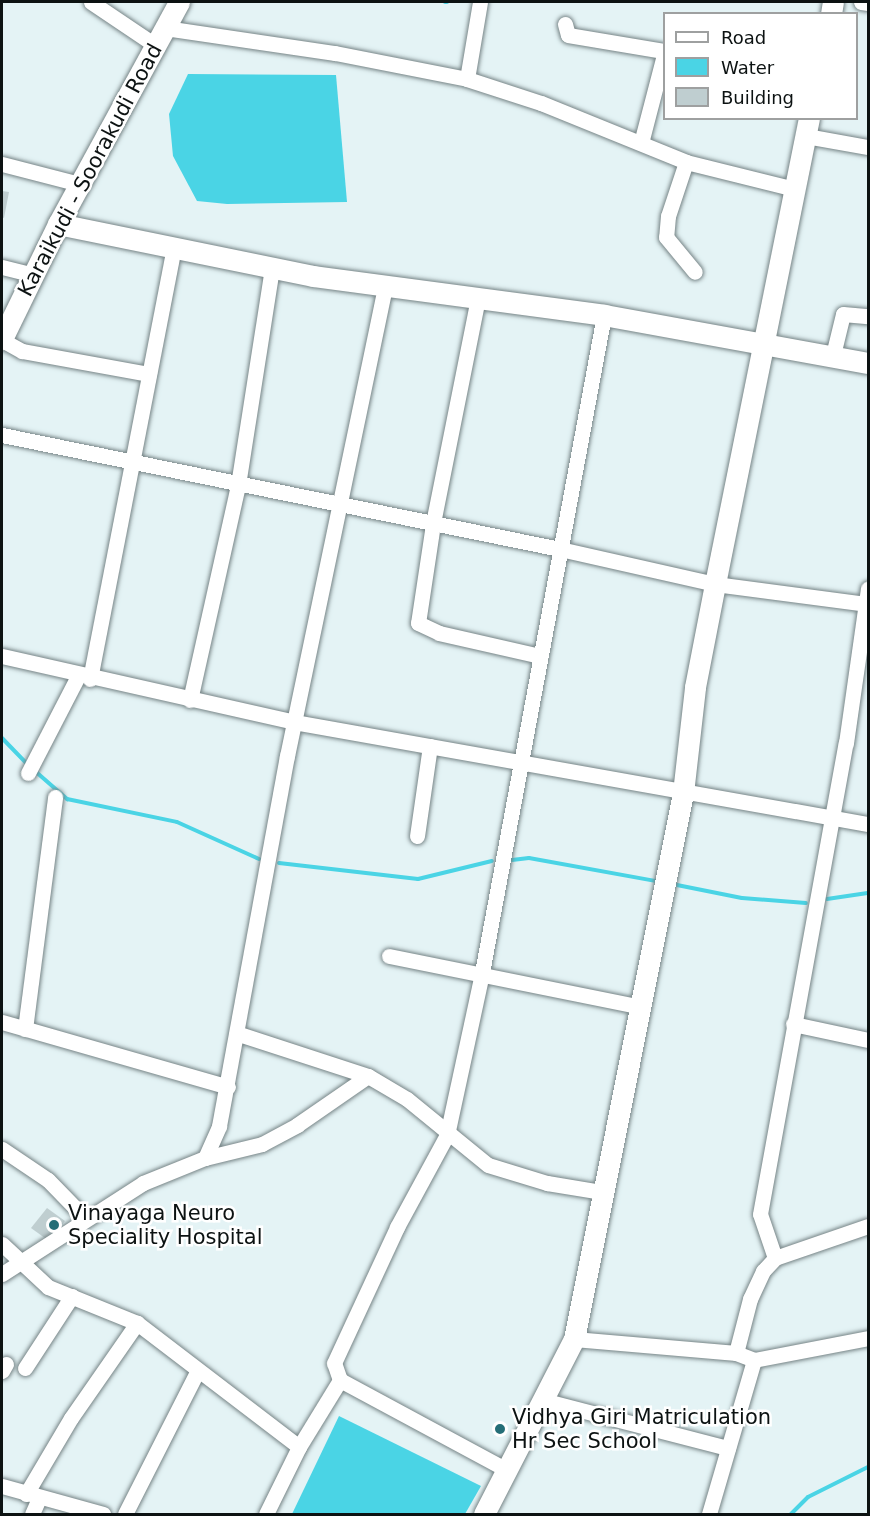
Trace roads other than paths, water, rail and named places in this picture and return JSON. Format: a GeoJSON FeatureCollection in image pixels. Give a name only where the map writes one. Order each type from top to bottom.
{"type":"FeatureCollection","features":[{"type":"Feature","properties":{"kind":"street"},"geometry":{"type":"LineString","coordinates":[[91,2],[160,37],[335,53],[467,79],[541,103],[686,162],[795,189]]}},
{"type":"Feature","properties":{"kind":"street","name":"Karaikudi - Soorakudi Road"},"geometry":{"type":"LineString","coordinates":[[2,339],[58,224],[179,2]]}},
{"type":"Feature","properties":{"kind":"street"},"geometry":{"type":"LineString","coordinates":[[467,79],[480,2]]}},
{"type":"Feature","properties":{"kind":"street"},"geometry":{"type":"LineString","coordinates":[[861,2],[868,3]]}},
{"type":"Feature","properties":{"kind":"street"},"geometry":{"type":"LineString","coordinates":[[565,24],[568,35],[663,53]]}},
{"type":"Feature","properties":{"kind":"street"},"geometry":{"type":"LineString","coordinates":[[641,143],[663,57]]}},
{"type":"Feature","properties":{"kind":"street"},"geometry":{"type":"LineString","coordinates":[[484,1515],[574,1339],[683,793],[695,687],[808,127],[868,147]]}},
{"type":"Feature","properties":{"kind":"street"},"geometry":{"type":"LineString","coordinates":[[686,162],[668,216],[666,237],[695,272]]}},
{"type":"Feature","properties":{"kind":"street"},"geometry":{"type":"LineString","coordinates":[[2,164],[80,184]]}},
{"type":"Feature","properties":{"kind":"street"},"geometry":{"type":"LineString","coordinates":[[58,224],[272,268],[604,315],[764,342],[868,363]]}},
{"type":"Feature","properties":{"kind":"street"},"geometry":{"type":"LineString","coordinates":[[28,772],[84,678],[132,463],[174,248]]}},
{"type":"Feature","properties":{"kind":"street"},"geometry":{"type":"LineString","coordinates":[[2,267],[33,275]]}},
{"type":"Feature","properties":{"kind":"street"},"geometry":{"type":"LineString","coordinates":[[190,700],[238,485],[272,268]]}},
{"type":"Feature","properties":{"kind":"street"},"geometry":{"type":"LineString","coordinates":[[205,1158],[219,1126],[239,1034],[294,722],[385,285]]}},
{"type":"Feature","properties":{"kind":"street"},"geometry":{"type":"LineString","coordinates":[[478,298],[433,524],[419,607],[421,627],[540,656]]}},
{"type":"Feature","properties":{"kind":"street"},"geometry":{"type":"LineString","coordinates":[[832,355],[843,314],[868,316]]}},
{"type":"Feature","properties":{"kind":"street"},"geometry":{"type":"LineString","coordinates":[[507,1470],[340,1380],[334,1363],[349,1326],[447,1135],[481,978],[604,315]]}},
{"type":"Feature","properties":{"kind":"street"},"geometry":{"type":"LineString","coordinates":[[2,339],[22,351],[149,374]]}},
{"type":"Feature","properties":{"kind":"street"},"geometry":{"type":"LineString","coordinates":[[2,435],[338,506],[560,549],[715,584],[867,596],[831,817],[760,1214],[775,1258]]}},
{"type":"Feature","properties":{"kind":"street"},"geometry":{"type":"LineString","coordinates":[[2,656],[84,678],[294,722],[520,761],[683,793],[868,824]]}},
{"type":"Feature","properties":{"kind":"street"},"geometry":{"type":"LineString","coordinates":[[417,836],[430,746]]}},
{"type":"Feature","properties":{"kind":"street"},"geometry":{"type":"LineString","coordinates":[[25,1029],[55,797]]}},
{"type":"Feature","properties":{"kind":"street"},"geometry":{"type":"LineString","coordinates":[[389,956],[481,978],[642,1007]]}},
{"type":"Feature","properties":{"kind":"street"},"geometry":{"type":"LineString","coordinates":[[2,1022],[228,1087]]}},
{"type":"Feature","properties":{"kind":"street"},"geometry":{"type":"LineString","coordinates":[[794,1024],[868,1040]]}},
{"type":"Feature","properties":{"kind":"street"},"geometry":{"type":"LineString","coordinates":[[239,1034],[368,1076],[407,1099],[447,1135],[488,1165],[547,1183],[602,1192]]}},
{"type":"Feature","properties":{"kind":"street"},"geometry":{"type":"LineString","coordinates":[[2,1274],[143,1183],[205,1158],[262,1144],[297,1125],[368,1076]]}},
{"type":"Feature","properties":{"kind":"street"},"geometry":{"type":"LineString","coordinates":[[2,1149],[48,1180],[86,1219]]}},
{"type":"Feature","properties":{"kind":"street"},"geometry":{"type":"LineString","coordinates":[[735,1353],[750,1299],[763,1271],[775,1258],[868,1226]]}},
{"type":"Feature","properties":{"kind":"street"},"geometry":{"type":"LineString","coordinates":[[2,1244],[48,1287],[137,1323],[299,1447]]}},
{"type":"Feature","properties":{"kind":"street"},"geometry":{"type":"LineString","coordinates":[[25,1368],[72,1296]]}},
{"type":"Feature","properties":{"kind":"street"},"geometry":{"type":"LineString","coordinates":[[32,1515],[32,1496],[71,1419],[137,1323]]}},
{"type":"Feature","properties":{"kind":"street"},"geometry":{"type":"LineString","coordinates":[[574,1339],[735,1353],[754,1360],[868,1338]]}},
{"type":"Feature","properties":{"kind":"street"},"geometry":{"type":"LineString","coordinates":[[709,1515],[754,1360]]}},
{"type":"Feature","properties":{"kind":"street"},"geometry":{"type":"LineString","coordinates":[[125,1515],[198,1370]]}},
{"type":"Feature","properties":{"kind":"street"},"geometry":{"type":"LineString","coordinates":[[266,1515],[299,1447],[340,1380]]}},
{"type":"Feature","properties":{"kind":"street"},"geometry":{"type":"LineString","coordinates":[[542,1401],[728,1448]]}},
{"type":"Feature","properties":{"kind":"street"},"geometry":{"type":"LineString","coordinates":[[2,1486],[103,1515]]}},
{"type":"Feature","properties":{"kind":"water"},"geometry":{"type":"Polygon","coordinates":[[[188,74],[336,75],[347,202],[227,204],[197,201],[173,156],[169,114],[188,74]]]}},
{"type":"Feature","properties":{"kind":"water"},"geometry":{"type":"Polygon","coordinates":[[[339,1416],[481,1486],[465,1514],[292,1514],[339,1416]]]}},
{"type":"Feature","properties":{"kind":"waterway"},"geometry":{"type":"LineString","coordinates":[[2,738],[27,764]]}},
{"type":"Feature","properties":{"kind":"waterway"},"geometry":{"type":"LineString","coordinates":[[35,771],[67,799],[177,822],[259,859]]}},
{"type":"Feature","properties":{"kind":"waterway"},"geometry":{"type":"LineString","coordinates":[[512,860],[529,858],[655,881]]}},
{"type":"Feature","properties":{"kind":"waterway"},"geometry":{"type":"LineString","coordinates":[[279,863],[418,879],[492,861]]}},
{"type":"Feature","properties":{"kind":"waterway"},"geometry":{"type":"LineString","coordinates":[[677,885],[742,898],[806,903]]}},
{"type":"Feature","properties":{"kind":"waterway"},"geometry":{"type":"LineString","coordinates":[[827,899],[868,893]]}},
{"type":"Feature","properties":{"kind":"waterway"},"geometry":{"type":"LineString","coordinates":[[791,1514],[808,1497],[868,1467]]}},
{"type":"Feature","properties":{"kind":"place","name":"Vinayaga Neuro Speciality Hospital"},"geometry":{"type":"Point","coordinates":[54,1225]}},
{"type":"Feature","properties":{"kind":"place","name":"Vidhya Giri Matriculation Hr Sec School"},"geometry":{"type":"Point","coordinates":[500,1429]}}]}
